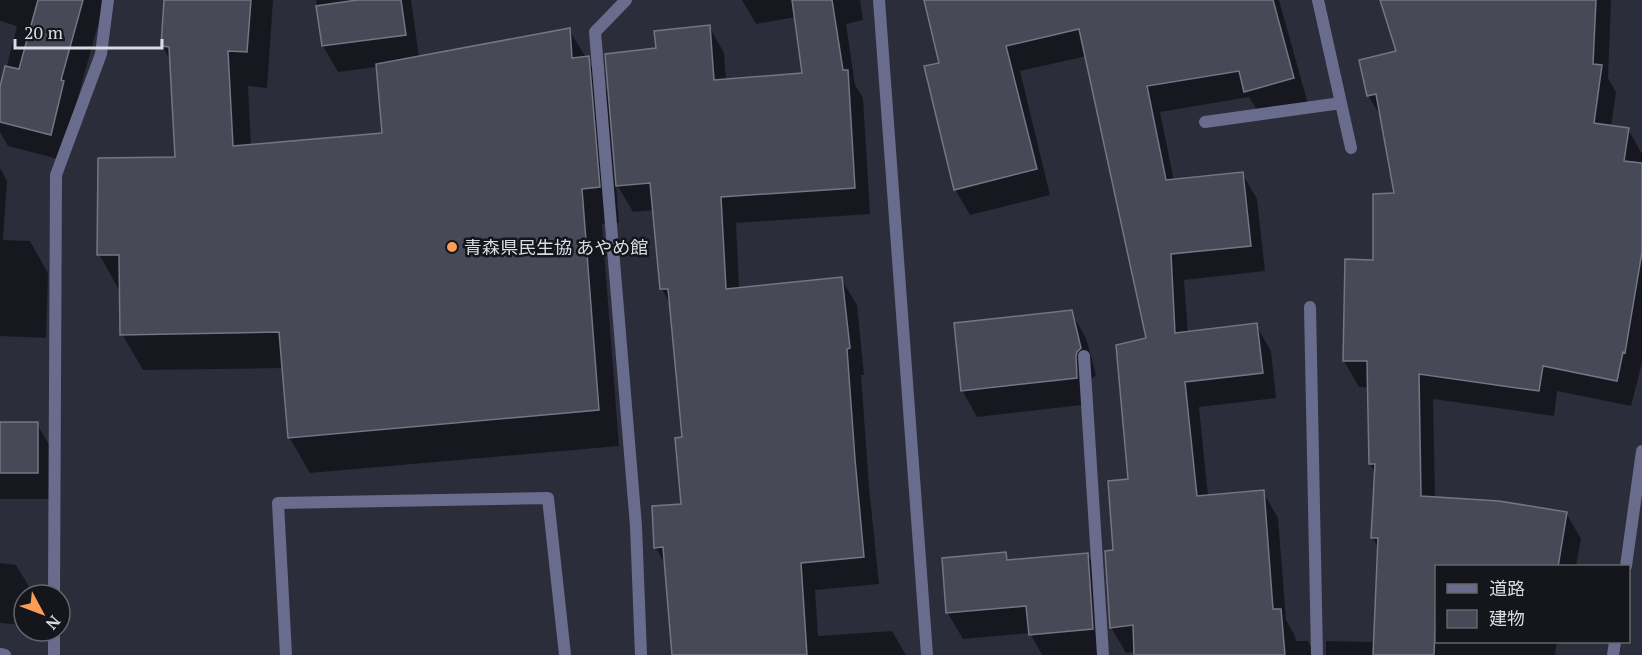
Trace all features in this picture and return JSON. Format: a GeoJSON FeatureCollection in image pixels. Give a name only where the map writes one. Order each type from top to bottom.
{"type":"FeatureCollection","features":[{"type":"Feature","properties":{"kind":"street"},"geometry":{"type":"LineString","coordinates":[[54,583],[56,175],[101,54],[108,0]]}},
{"type":"Feature","properties":{"kind":"street"},"geometry":{"type":"LineString","coordinates":[[626,0],[595,32],[636,526],[641,655]]}},
{"type":"Feature","properties":{"kind":"street"},"geometry":{"type":"LineString","coordinates":[[879,0],[927,655]]}},
{"type":"Feature","properties":{"kind":"street"},"geometry":{"type":"LineString","coordinates":[[1318,0],[1351,148]]}},
{"type":"Feature","properties":{"kind":"street"},"geometry":{"type":"LineString","coordinates":[[1205,122],[1341,103]]}},
{"type":"Feature","properties":{"kind":"street"},"geometry":{"type":"LineString","coordinates":[[1310,307],[1317,655]]}},
{"type":"Feature","properties":{"kind":"street"},"geometry":{"type":"LineString","coordinates":[[1084,356],[1103,655]]}},
{"type":"Feature","properties":{"kind":"street"},"geometry":{"type":"LineString","coordinates":[[1626,565],[1642,450]]}},
{"type":"Feature","properties":{"kind":"street"},"geometry":{"type":"LineString","coordinates":[[286,655],[278,503],[548,498],[565,655]]}},
{"type":"Feature","properties":{"kind":"street"},"geometry":{"type":"LineString","coordinates":[[0,654],[5,655]]}},
{"type":"Feature","properties":{"kind":"building"},"geometry":{"type":"Polygon","coordinates":[[[38,0],[83,0],[61,80],[64,81],[51,135],[0,122],[0,87],[5,66],[19,69],[38,0]]]}},
{"type":"Feature","properties":{"kind":"building"},"geometry":{"type":"Polygon","coordinates":[[[164,0],[251,0],[247,52],[228,51],[233,146],[382,133],[376,64],[570,28],[572,58],[589,56],[600,187],[582,189],[599,410],[288,438],[279,332],[120,335],[119,255],[97,255],[98,158],[175,157],[169,47],[161,46],[164,0]]]}},
{"type":"Feature","properties":{"kind":"building"},"geometry":{"type":"Polygon","coordinates":[[[357,0],[401,0],[406,35],[322,46],[316,6],[357,0]]]}},
{"type":"Feature","properties":{"kind":"building"},"geometry":{"type":"Polygon","coordinates":[[[792,0],[832,0],[843,70],[848,70],[855,188],[721,197],[726,289],[842,277],[850,348],[847,349],[864,557],[801,563],[807,655],[672,655],[663,547],[654,548],[652,506],[681,504],[675,438],[682,437],[668,289],[660,289],[650,183],[616,186],[605,54],[656,48],[654,31],[710,25],[714,80],[802,73],[792,0]]]}},
{"type":"Feature","properties":{"kind":"building"},"geometry":{"type":"Polygon","coordinates":[[[924,0],[1273,0],[1294,78],[1244,92],[1239,71],[1147,86],[1166,180],[1243,172],[1251,246],[1171,254],[1175,333],[1257,323],[1263,373],[1185,382],[1197,496],[1264,490],[1273,609],[1281,609],[1285,655],[1134,655],[1133,625],[1110,628],[1105,551],[1113,550],[1108,481],[1128,479],[1116,345],[1146,338],[1079,29],[1006,46],[1037,169],[954,190],[924,66],[939,63],[924,0]]]}},
{"type":"Feature","properties":{"kind":"building"},"geometry":{"type":"Polygon","coordinates":[[[1380,0],[1596,0],[1593,64],[1602,65],[1594,123],[1629,128],[1624,161],[1642,163],[1642,252],[1625,353],[1623,352],[1617,381],[1543,366],[1539,391],[1419,374],[1421,496],[1499,501],[1567,512],[1558,565],[1435,565],[1434,655],[1373,655],[1378,538],[1371,538],[1375,464],[1369,464],[1367,361],[1343,361],[1345,259],[1373,260],[1373,194],[1394,193],[1376,94],[1367,96],[1359,60],[1396,51],[1380,0]]]}},
{"type":"Feature","properties":{"kind":"building"},"geometry":{"type":"Polygon","coordinates":[[[1072,310],[1081,348],[1076,356],[1077,378],[961,391],[954,323],[1072,310]]]}},
{"type":"Feature","properties":{"kind":"building"},"geometry":{"type":"Polygon","coordinates":[[[0,422],[38,422],[38,473],[0,473],[0,422]]]}},
{"type":"Feature","properties":{"kind":"building"},"geometry":{"type":"Polygon","coordinates":[[[1006,552],[1007,560],[1088,553],[1093,629],[1029,635],[1026,606],[946,613],[942,558],[1006,552]]]}},
{"type":"Feature","properties":{"kind":"place","name":"青森県民生協 あやめ館"},"geometry":{"type":"Point","coordinates":[452,247]}}]}
